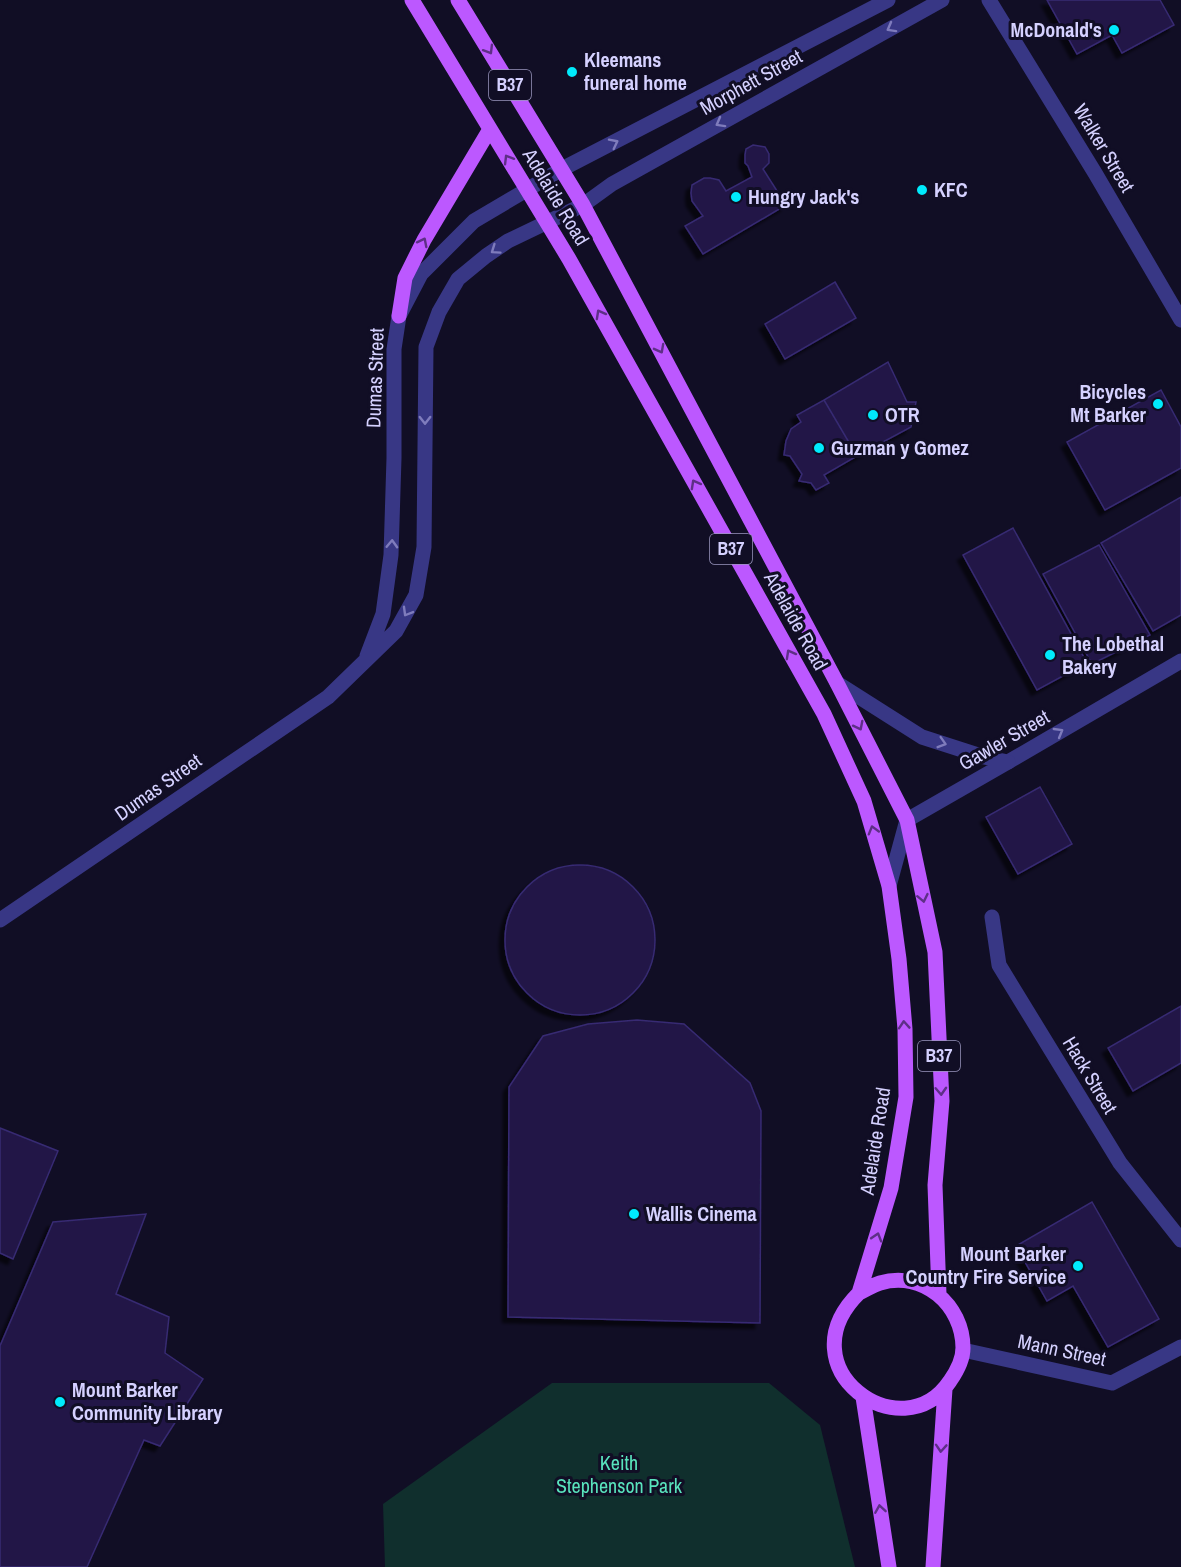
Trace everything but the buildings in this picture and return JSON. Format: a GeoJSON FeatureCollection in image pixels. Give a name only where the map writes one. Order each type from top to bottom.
{"type":"FeatureCollection","features":[{"type":"Feature","properties":{"kind":"main road","name":"Adelaide Road"},"geometry":{"type":"LineString","coordinates":[[412,0],[569,259],[824,714],[864,801],[889,886],[899,959],[905,1029],[906,1097],[891,1188],[860,1293]]}},
{"type":"Feature","properties":{"kind":"main road","name":"Adelaide Road"},"geometry":{"type":"LineString","coordinates":[[458,0],[583,205],[837,683],[907,820],[934,952],[942,1101],[935,1185],[939,1294]]}},
{"type":"Feature","properties":{"kind":"main road"},"geometry":{"type":"LineString","coordinates":[[399,316],[405,278],[424,240],[490,129]]}},
{"type":"Feature","properties":{"kind":"main road","name":"B37"},"geometry":{"type":"LineString","coordinates":[[901,1280],[916,1282],[939,1294],[954,1311],[961,1325],[963,1350],[959,1369],[945,1389],[926,1403],[905,1408],[883,1407],[863,1397],[852,1388],[839,1368],[835,1351],[838,1323],[849,1303],[860,1293],[880,1283],[901,1280]]}},
{"type":"Feature","properties":{"kind":"main road","name":"B37"},"geometry":{"type":"LineString","coordinates":[[933,1567],[945,1389]]}},
{"type":"Feature","properties":{"kind":"main road"},"geometry":{"type":"LineString","coordinates":[[863,1397],[889,1567]]}},
{"type":"Feature","properties":{"kind":"street","name":"Morphett Street"},"geometry":{"type":"LineString","coordinates":[[561,169],[888,0]]}},
{"type":"Feature","properties":{"kind":"street","name":"Morphett Street"},"geometry":{"type":"LineString","coordinates":[[583,205],[612,184],[942,0]]}},
{"type":"Feature","properties":{"kind":"street","name":"Walker Street"},"geometry":{"type":"LineString","coordinates":[[989,0],[1095,173],[1181,320]]}},
{"type":"Feature","properties":{"kind":"street","name":"Dumas Street"},"geometry":{"type":"LineString","coordinates":[[364,662],[383,614],[391,555],[394,349],[399,316],[421,274],[474,221],[561,169]]}},
{"type":"Feature","properties":{"kind":"street","name":"Dumas Street"},"geometry":{"type":"LineString","coordinates":[[0,920],[328,697],[396,631],[416,595],[424,547],[426,347],[439,312],[458,279],[508,241],[583,205]]}},
{"type":"Feature","properties":{"kind":"street","name":"Gawler Street"},"geometry":{"type":"LineString","coordinates":[[907,820],[1181,661]]}},
{"type":"Feature","properties":{"kind":"street"},"geometry":{"type":"LineString","coordinates":[[837,683],[921,737],[984,757],[1008,762]]}},
{"type":"Feature","properties":{"kind":"street"},"geometry":{"type":"LineString","coordinates":[[889,886],[907,820]]}},
{"type":"Feature","properties":{"kind":"street","name":"Hack Street"},"geometry":{"type":"LineString","coordinates":[[992,917],[999,965],[1119,1163],[1181,1240]]}},
{"type":"Feature","properties":{"kind":"street","name":"Mann Street"},"geometry":{"type":"LineString","coordinates":[[963,1350],[1112,1383],[1181,1347]]}},
{"type":"Feature","properties":{"kind":"green space","name":"Keith Stephenson Park"},"geometry":{"type":"Polygon","coordinates":[[[552,1383],[769,1383],[820,1425],[855,1567],[385,1567],[383,1504],[552,1383]]]}},
{"type":"Feature","properties":{"kind":"place","name":"McDonald's"},"geometry":{"type":"Point","coordinates":[1114,30]}},
{"type":"Feature","properties":{"kind":"place","name":"Kleemans funeral home"},"geometry":{"type":"Point","coordinates":[572,72]}},
{"type":"Feature","properties":{"kind":"place","name":"KFC"},"geometry":{"type":"Point","coordinates":[922,190]}},
{"type":"Feature","properties":{"kind":"place","name":"Hungry Jack's"},"geometry":{"type":"Point","coordinates":[736,197]}},
{"type":"Feature","properties":{"kind":"place","name":"Bicycles Mt Barker"},"geometry":{"type":"Point","coordinates":[1158,404]}},
{"type":"Feature","properties":{"kind":"place","name":"OTR"},"geometry":{"type":"Point","coordinates":[873,415]}},
{"type":"Feature","properties":{"kind":"place","name":"Guzman y Gomez"},"geometry":{"type":"Point","coordinates":[819,448]}},
{"type":"Feature","properties":{"kind":"place","name":"The Lobethal Bakery"},"geometry":{"type":"Point","coordinates":[1050,655]}},
{"type":"Feature","properties":{"kind":"place","name":"Wallis Cinema"},"geometry":{"type":"Point","coordinates":[634,1214]}},
{"type":"Feature","properties":{"kind":"place","name":"Mount Barker Country Fire Service"},"geometry":{"type":"Point","coordinates":[1078,1266]}},
{"type":"Feature","properties":{"kind":"place","name":"Mount Barker Community Library"},"geometry":{"type":"Point","coordinates":[60,1402]}}]}
